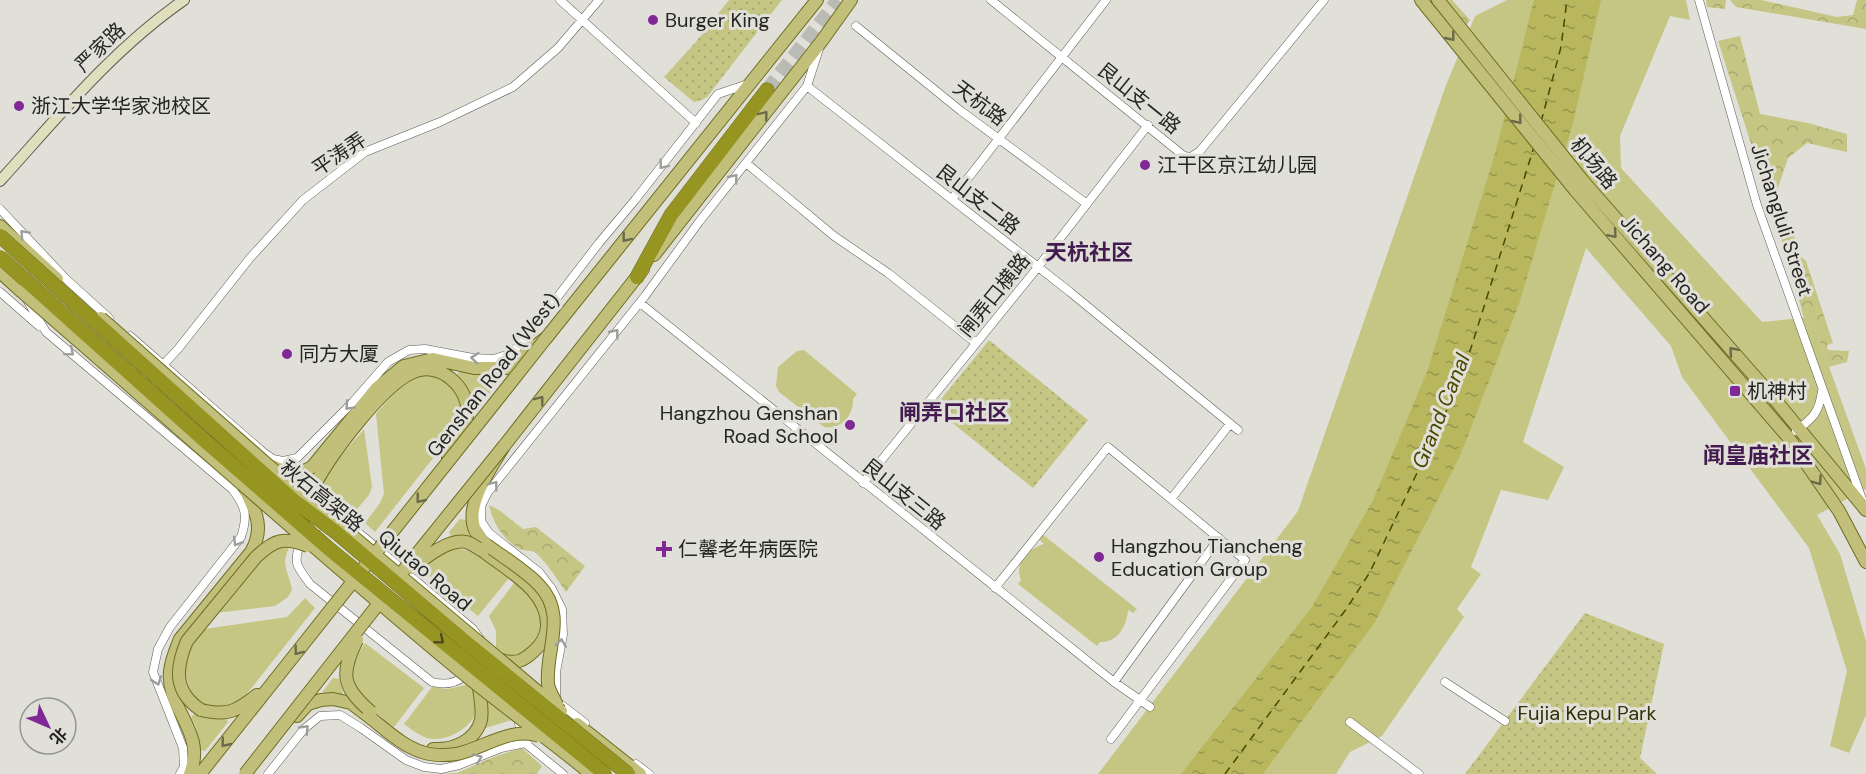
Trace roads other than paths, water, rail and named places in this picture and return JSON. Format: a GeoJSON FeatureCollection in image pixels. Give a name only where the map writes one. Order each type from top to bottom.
{"type":"FeatureCollection","features":[{"type":"Feature","properties":{"kind":"highway"},"geometry":{"type":"LineString","coordinates":[[637,277],[671,215],[767,90]]}},
{"type":"Feature","properties":{"kind":"highway","name":"秋石高架路"},"geometry":{"type":"LineString","coordinates":[[0,236],[293,500],[337,533],[468,644],[628,774]]}},
{"type":"Feature","properties":{"kind":"highway","name":"秋石高架路"},"geometry":{"type":"LineString","coordinates":[[0,257],[328,548],[605,774]]}},
{"type":"Feature","properties":{"kind":"main road","name":"Genshan Road (West)"},"geometry":{"type":"LineString","coordinates":[[200,774],[817,0]]}},
{"type":"Feature","properties":{"kind":"main road"},"geometry":{"type":"LineString","coordinates":[[245,774],[821,42],[851,0]]}},
{"type":"Feature","properties":{"kind":"main road","name":"Jichang Road"},"geometry":{"type":"LineString","coordinates":[[1421,0],[1481,74],[1579,185],[1788,438],[1839,511],[1866,562]]}},
{"type":"Feature","properties":{"kind":"main road","name":"机场路"},"geometry":{"type":"LineString","coordinates":[[1438,0],[1492,65],[1579,185],[1800,428],[1866,509]]}},
{"type":"Feature","properties":{"kind":"main road","name":"Qiutao Road"},"geometry":{"type":"LineString","coordinates":[[0,226],[82,302],[268,465],[640,774]]}},
{"type":"Feature","properties":{"kind":"main road"},"geometry":{"type":"LineString","coordinates":[[0,272],[242,483],[314,549],[479,687],[591,774]]}},
{"type":"Feature","properties":{"kind":"main road"},"geometry":{"type":"LineString","coordinates":[[268,465],[291,474],[301,473],[312,467],[376,389],[404,366],[433,359],[474,368],[507,368],[547,337]]}},
{"type":"Feature","properties":{"kind":"main road"},"geometry":{"type":"LineString","coordinates":[[323,510],[312,491],[329,460],[383,394],[413,372],[426,369],[443,373],[458,385],[468,401],[467,418],[443,469]]}},
{"type":"Feature","properties":{"kind":"main road"},"geometry":{"type":"LineString","coordinates":[[504,446],[477,495],[472,520],[475,533],[487,545],[540,585],[549,600],[554,616],[554,630],[548,686],[558,706]]}},
{"type":"Feature","properties":{"kind":"main road"},"geometry":{"type":"LineString","coordinates":[[190,774],[195,749],[192,736],[175,699],[170,671],[180,639],[258,541],[255,512],[242,483]]}},
{"type":"Feature","properties":{"kind":"main road"},"geometry":{"type":"LineString","coordinates":[[274,681],[239,710],[215,713],[201,710],[183,693],[179,672],[180,657],[187,641],[267,546],[286,540],[296,541],[314,549]]}},
{"type":"Feature","properties":{"kind":"main road"},"geometry":{"type":"LineString","coordinates":[[398,577],[439,548],[466,542],[483,551],[534,591],[543,603],[548,617],[547,634],[537,649],[525,659],[513,664],[501,660]]}},
{"type":"Feature","properties":{"kind":"main road"},"geometry":{"type":"LineString","coordinates":[[370,616],[347,661],[347,682],[361,703],[413,744],[445,750],[467,740],[476,732],[481,721],[479,687]]}},
{"type":"Feature","properties":{"kind":"main road"},"geometry":{"type":"LineString","coordinates":[[253,763],[308,704],[333,699],[351,704],[410,747],[424,753],[462,753],[495,740],[528,732],[548,739]]}},
{"type":"Feature","properties":{"kind":"street","name":"严家路"},"geometry":{"type":"LineString","coordinates":[[0,181],[92,79],[128,43],[184,0]]}},
{"type":"Feature","properties":{"kind":"street"},"geometry":{"type":"LineString","coordinates":[[560,0],[696,123]]}},
{"type":"Feature","properties":{"kind":"street","name":"平涛弄"},"geometry":{"type":"LineString","coordinates":[[164,364],[250,258],[303,200],[365,152],[440,122],[513,87],[558,48],[599,0]]}},
{"type":"Feature","properties":{"kind":"street"},"geometry":{"type":"LineString","coordinates":[[793,28],[808,0]]}},
{"type":"Feature","properties":{"kind":"street","name":"艮山支一路"},"geometry":{"type":"LineString","coordinates":[[991,0],[1184,156],[1191,157],[1200,151],[1324,0]]}},
{"type":"Feature","properties":{"kind":"street"},"geometry":{"type":"LineString","coordinates":[[952,200],[1106,0]]}},
{"type":"Feature","properties":{"kind":"street","name":"Jichangluli Street"},"geometry":{"type":"LineString","coordinates":[[1699,0],[1757,205],[1866,509]]}},
{"type":"Feature","properties":{"kind":"street","name":"天杭路"},"geometry":{"type":"LineString","coordinates":[[856,26],[961,111],[1087,204]]}},
{"type":"Feature","properties":{"kind":"street"},"geometry":{"type":"LineString","coordinates":[[268,774],[304,729],[320,716],[340,716],[406,760],[441,770],[501,748],[525,743],[558,706],[556,672],[563,634],[562,609],[552,589],[539,572],[489,532],[481,521],[482,506],[488,492],[640,303],[692,231],[807,86],[821,42]]}},
{"type":"Feature","properties":{"kind":"street"},"geometry":{"type":"LineString","coordinates":[[0,209],[66,279],[107,316],[263,452],[273,459],[283,461],[297,458],[353,402],[388,362],[409,350],[425,349],[473,358],[494,359],[512,353],[718,94],[748,84]]}},
{"type":"Feature","properties":{"kind":"street","name":"艮山支二路"},"geometry":{"type":"LineString","coordinates":[[807,86],[1038,267],[1238,430]]}},
{"type":"Feature","properties":{"kind":"street","name":"闸弄口横路"},"geometry":{"type":"LineString","coordinates":[[863,483],[1038,267],[1148,125]]}},
{"type":"Feature","properties":{"kind":"street"},"geometry":{"type":"LineString","coordinates":[[746,163],[826,230],[888,273],[976,343]]}},
{"type":"Feature","properties":{"kind":"street"},"geometry":{"type":"LineString","coordinates":[[21,291],[46,332]]}},
{"type":"Feature","properties":{"kind":"street"},"geometry":{"type":"LineString","coordinates":[[0,292],[46,332],[307,535]]}},
{"type":"Feature","properties":{"kind":"street","name":"艮山支三路"},"geometry":{"type":"LineString","coordinates":[[640,303],[995,588],[1114,682],[1150,707]]}},
{"type":"Feature","properties":{"kind":"street"},"geometry":{"type":"LineString","coordinates":[[1788,438],[1811,419],[1820,406],[1822,389]]}},
{"type":"Feature","properties":{"kind":"street"},"geometry":{"type":"LineString","coordinates":[[1171,499],[1230,424]]}},
{"type":"Feature","properties":{"kind":"street"},"geometry":{"type":"LineString","coordinates":[[995,588],[1108,447],[1245,560],[1111,739]]}},
{"type":"Feature","properties":{"kind":"street"},"geometry":{"type":"LineString","coordinates":[[180,774],[184,766],[183,748],[153,672],[158,649],[170,627],[241,537],[245,524],[242,483],[263,452]]}},
{"type":"Feature","properties":{"kind":"street"},"geometry":{"type":"LineString","coordinates":[[326,520],[346,522],[473,629],[484,650],[471,670],[456,682],[443,685],[432,682],[310,584],[297,563],[298,550],[307,535],[326,520]]}},
{"type":"Feature","properties":{"kind":"street"},"geometry":{"type":"LineString","coordinates":[[1114,682],[1219,538]]}},
{"type":"Feature","properties":{"kind":"street"},"geometry":{"type":"LineString","coordinates":[[471,670],[517,704],[558,706],[650,774]]}},
{"type":"Feature","properties":{"kind":"street"},"geometry":{"type":"LineString","coordinates":[[471,670],[513,707],[525,743],[563,774]]}},
{"type":"Feature","properties":{"kind":"street"},"geometry":{"type":"LineString","coordinates":[[1445,682],[1505,722]]}},
{"type":"Feature","properties":{"kind":"street"},"geometry":{"type":"LineString","coordinates":[[1350,722],[1419,774]]}},
{"type":"Feature","properties":{"kind":"water","name":"Grand Canal"},"geometry":{"type":"Polygon","coordinates":[[[1534,0],[1601,0],[1573,123],[1520,301],[1460,456],[1375,622],[1263,774],[1181,774],[1312,607],[1373,500],[1427,372],[1495,154],[1534,0]]]}},
{"type":"Feature","properties":{"kind":"tunnel"},"geometry":{"type":"LineString","coordinates":[[767,90],[838,0]]}},
{"type":"Feature","properties":{"kind":"place","name":"Burger King"},"geometry":{"type":"Point","coordinates":[653,20]}},
{"type":"Feature","properties":{"kind":"place","name":"浙江大学华家池校区"},"geometry":{"type":"Point","coordinates":[19,106]}},
{"type":"Feature","properties":{"kind":"place","name":"江干区京江幼儿园"},"geometry":{"type":"Point","coordinates":[1145,165]}},
{"type":"Feature","properties":{"kind":"place","name":"同方大厦"},"geometry":{"type":"Point","coordinates":[287,354]}},
{"type":"Feature","properties":{"kind":"place","name":"机神村"},"geometry":{"type":"Point","coordinates":[1735,391]}},
{"type":"Feature","properties":{"kind":"place","name":"Hangzhou Genshan Road School"},"geometry":{"type":"Point","coordinates":[850,425]}},
{"type":"Feature","properties":{"kind":"place","name":"仁馨老年病医院"},"geometry":{"type":"Point","coordinates":[664,549]}},
{"type":"Feature","properties":{"kind":"place","name":"Hangzhou Tiancheng Education Group"},"geometry":{"type":"Point","coordinates":[1099,557]}},
{"type":"Feature","properties":{"kind":"district","name":"天杭社区"},"geometry":{"type":"Point","coordinates":[1089,252]}},
{"type":"Feature","properties":{"kind":"district","name":"闸弄口社区"},"geometry":{"type":"Point","coordinates":[954,412]}},
{"type":"Feature","properties":{"kind":"district","name":"闻皇庙社区"},"geometry":{"type":"Point","coordinates":[1758,455]}},
{"type":"Feature","properties":{"kind":"park label","name":"Fujia Kepu Park"},"geometry":{"type":"Point","coordinates":[1587,713]}}]}
